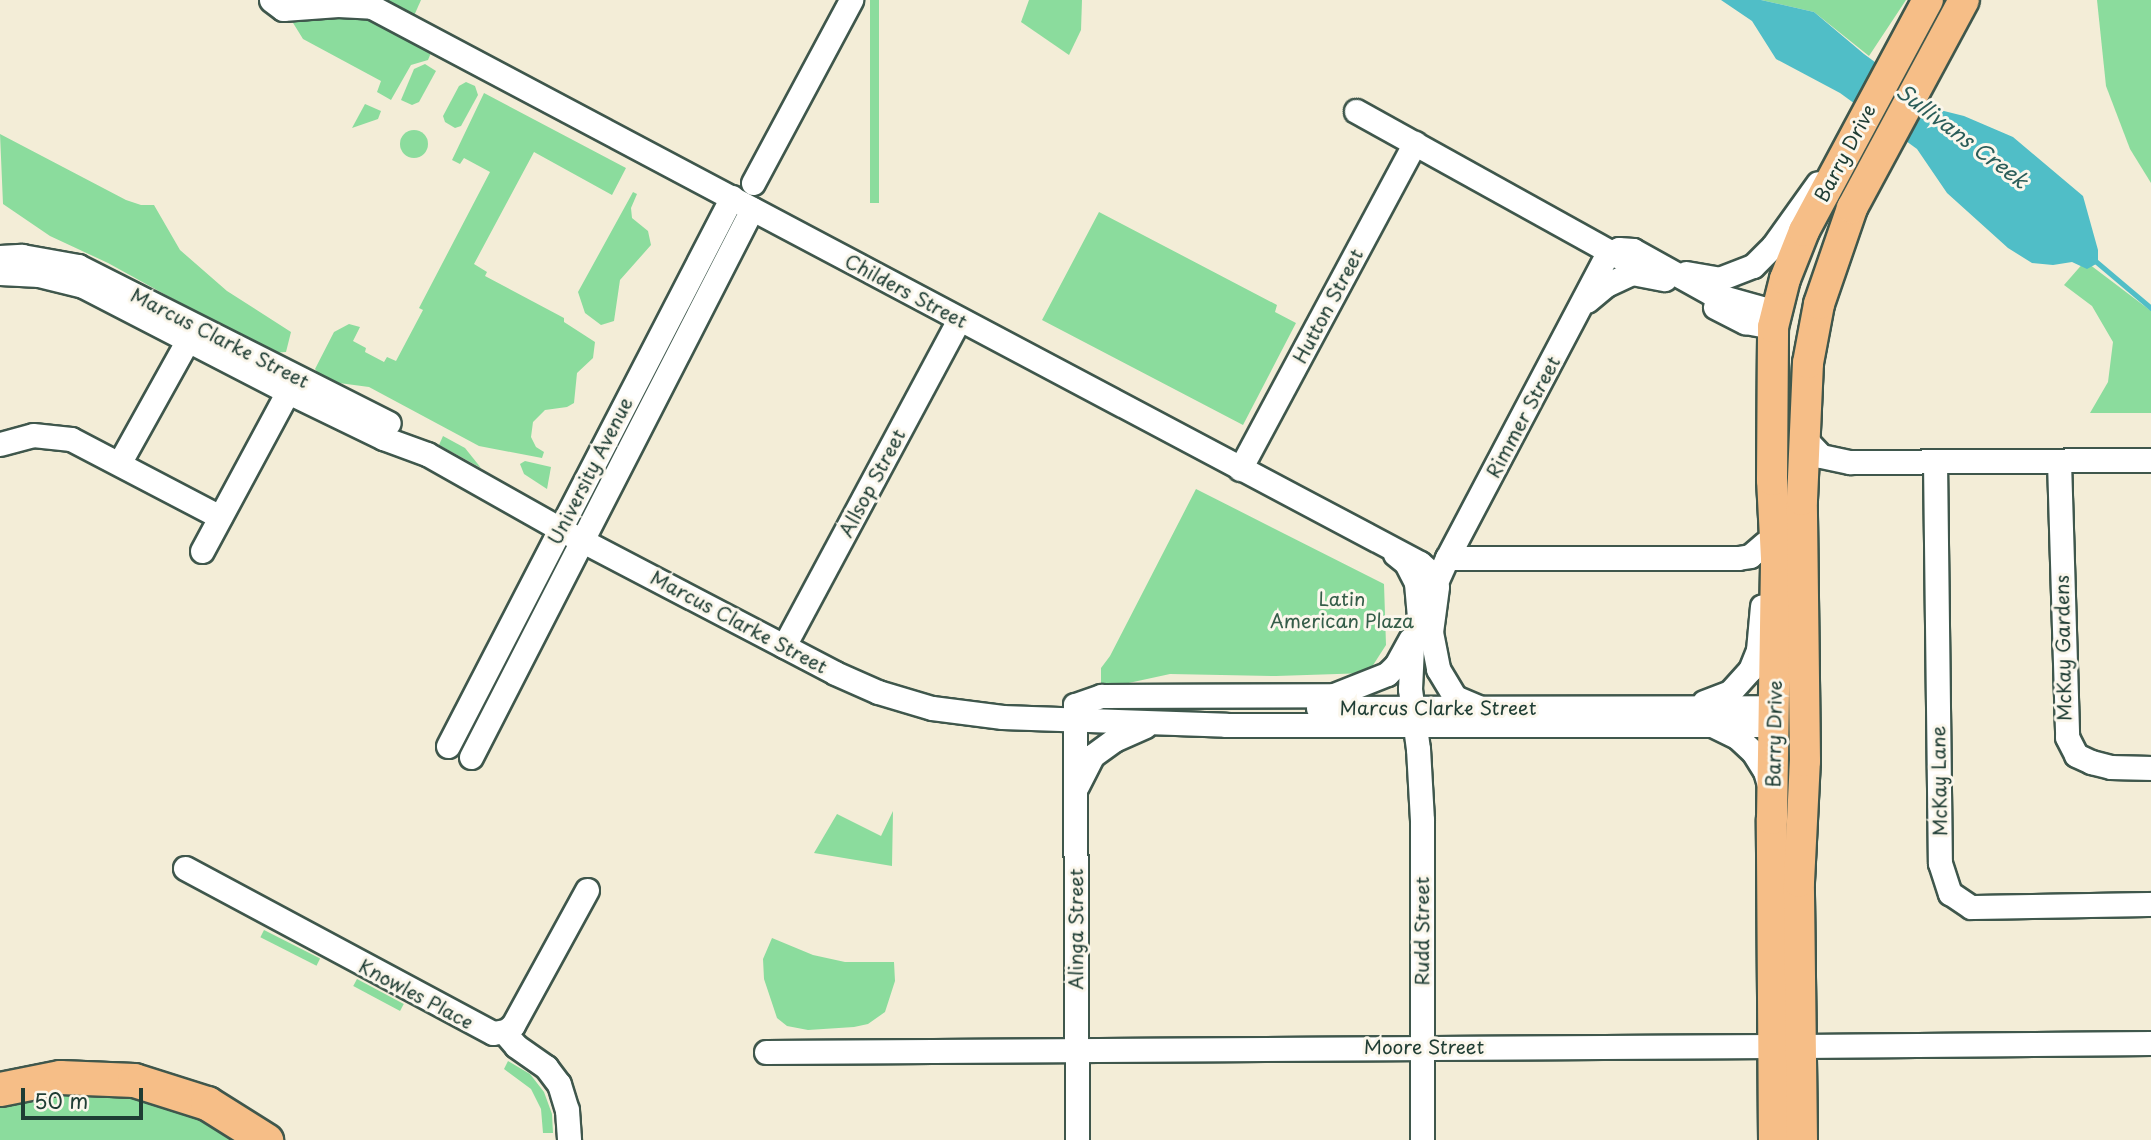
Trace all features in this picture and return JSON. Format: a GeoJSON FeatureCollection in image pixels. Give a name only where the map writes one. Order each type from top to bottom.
{"type":"FeatureCollection","features":[{"type":"Feature","properties":{"kind":"highway"},"geometry":{"type":"LineString","coordinates":[[0,1089],[60,1077],[134,1080],[207,1103],[266,1140]]}},
{"type":"Feature","properties":{"kind":"main road","name":"Barry Drive"},"geometry":{"type":"LineString","coordinates":[[1802,1140],[1786,1046],[1773,805],[1789,717],[1772,480],[1789,322],[1804,231],[1928,0]]}},
{"type":"Feature","properties":{"kind":"main road","name":"Barry Drive"},"geometry":{"type":"LineString","coordinates":[[1789,322],[1828,310],[1837,296],[1857,226],[1886,162],[1894,133],[1964,0]]}},
{"type":"Feature","properties":{"kind":"main road","name":"Barry Drive"},"geometry":{"type":"LineString","coordinates":[[1774,1140],[1786,1046],[1789,717],[1806,392],[1789,322]]}},
{"type":"Feature","properties":{"kind":"street"},"geometry":{"type":"LineString","coordinates":[[271,0],[283,9],[370,4]]}},
{"type":"Feature","properties":{"kind":"street"},"geometry":{"type":"LineString","coordinates":[[753,183],[850,0]]}},
{"type":"Feature","properties":{"kind":"street","name":"Childers Street"},"geometry":{"type":"LineString","coordinates":[[370,4],[959,320],[1420,563],[1436,581]]}},
{"type":"Feature","properties":{"kind":"street"},"geometry":{"type":"LineString","coordinates":[[1356,111],[1536,209],[1610,253],[1789,322]]}},
{"type":"Feature","properties":{"kind":"street"},"geometry":{"type":"LineString","coordinates":[[1579,312],[1600,289],[1628,275],[1667,274],[1714,279],[1738,274],[1753,266],[1773,246],[1858,126]]}},
{"type":"Feature","properties":{"kind":"street","name":"Hutton Street"},"geometry":{"type":"LineString","coordinates":[[1240,469],[1415,143]]}},
{"type":"Feature","properties":{"kind":"street","name":"University Avenue"},"geometry":{"type":"LineString","coordinates":[[448,746],[732,197]]}},
{"type":"Feature","properties":{"kind":"street","name":"University Avenue"},"geometry":{"type":"LineString","coordinates":[[471,757],[752,209]]}},
{"type":"Feature","properties":{"kind":"street"},"geometry":{"type":"LineString","coordinates":[[1536,209],[1581,224],[1640,253],[1667,274]]}},
{"type":"Feature","properties":{"kind":"street"},"geometry":{"type":"LineString","coordinates":[[1610,253],[1623,248],[1640,253]]}},
{"type":"Feature","properties":{"kind":"street","name":"Rimmer Street"},"geometry":{"type":"LineString","coordinates":[[1413,715],[1412,646],[1418,622],[1447,558],[1579,312],[1602,262],[1610,253]]}},
{"type":"Feature","properties":{"kind":"street","name":"Marcus Clarke Street"},"geometry":{"type":"LineString","coordinates":[[0,257],[22,256],[78,266],[292,384]]}},
{"type":"Feature","properties":{"kind":"street","name":"Marcus Clarke Street"},"geometry":{"type":"LineString","coordinates":[[0,273],[39,275],[83,286],[188,340],[390,424],[427,454],[582,541],[878,692],[932,708],[977,715],[1164,723],[1413,715],[1478,707],[1681,708],[1789,717]]}},
{"type":"Feature","properties":{"kind":"street","name":"Allsop Street"},"geometry":{"type":"LineString","coordinates":[[784,646],[959,320]]}},
{"type":"Feature","properties":{"kind":"street"},"geometry":{"type":"LineString","coordinates":[[120,462],[188,340]]}},
{"type":"Feature","properties":{"kind":"street"},"geometry":{"type":"LineString","coordinates":[[202,551],[292,384]]}},
{"type":"Feature","properties":{"kind":"street"},"geometry":{"type":"LineString","coordinates":[[1804,427],[1808,442],[1821,456],[1850,462],[2151,460]]}},
{"type":"Feature","properties":{"kind":"street"},"geometry":{"type":"LineString","coordinates":[[0,444],[25,436],[51,435],[71,439],[120,462],[220,517]]}},
{"type":"Feature","properties":{"kind":"street","name":"McKay Lane"},"geometry":{"type":"LineString","coordinates":[[1936,461],[1940,863],[1950,893],[1971,907],[2151,904]]}},
{"type":"Feature","properties":{"kind":"street","name":"McKay Gardens"},"geometry":{"type":"LineString","coordinates":[[2059,461],[2067,737],[2076,755],[2091,762],[2111,767],[2151,768]]}},
{"type":"Feature","properties":{"kind":"street"},"geometry":{"type":"LineString","coordinates":[[1802,500],[1806,486],[1822,469],[1850,462]]}},
{"type":"Feature","properties":{"kind":"street"},"geometry":{"type":"LineString","coordinates":[[1681,708],[1730,692],[1744,679],[1754,662],[1761,627],[1765,543],[1772,480]]}},
{"type":"Feature","properties":{"kind":"street"},"geometry":{"type":"LineString","coordinates":[[1447,558],[1738,558],[1750,556],[1765,543]]}},
{"type":"Feature","properties":{"kind":"street","name":"Rimmer Street"},"geometry":{"type":"LineString","coordinates":[[1384,546],[1399,557],[1412,574],[1419,595],[1418,622]]}},
{"type":"Feature","properties":{"kind":"street","name":"Rimmer Street"},"geometry":{"type":"LineString","coordinates":[[1436,581],[1431,643],[1443,681],[1461,701],[1478,707]]}},
{"type":"Feature","properties":{"kind":"street","name":"Marcus Clarke Street"},"geometry":{"type":"LineString","coordinates":[[1074,718],[1075,705],[1101,696],[1326,696],[1375,680],[1396,665],[1418,622]]}},
{"type":"Feature","properties":{"kind":"street","name":"Marcus Clarke Street"},"geometry":{"type":"LineString","coordinates":[[1074,718],[1101,709],[1413,715],[1710,725],[1789,717]]}},
{"type":"Feature","properties":{"kind":"street","name":"Rudd Street"},"geometry":{"type":"LineString","coordinates":[[1413,715],[1422,820],[1422,1140]]}},
{"type":"Feature","properties":{"kind":"street","name":"Alinga Street"},"geometry":{"type":"LineString","coordinates":[[1074,718],[1077,1140]]}},
{"type":"Feature","properties":{"kind":"street"},"geometry":{"type":"LineString","coordinates":[[1075,792],[1088,761],[1100,750],[1129,732],[1164,723]]}},
{"type":"Feature","properties":{"kind":"street"},"geometry":{"type":"LineString","coordinates":[[1710,725],[1737,737],[1753,752],[1765,771],[1773,805]]}},
{"type":"Feature","properties":{"kind":"street","name":"Knowles Place"},"geometry":{"type":"LineString","coordinates":[[186,868],[487,1031],[504,1032]]}},
{"type":"Feature","properties":{"kind":"street"},"geometry":{"type":"LineString","coordinates":[[569,1140],[568,1110],[559,1084],[548,1069],[516,1046],[504,1032],[515,1022],[587,890]]}},
{"type":"Feature","properties":{"kind":"street","name":"Moore Street"},"geometry":{"type":"LineString","coordinates":[[766,1052],[1076,1048],[2151,1044]]}},
{"type":"Feature","properties":{"kind":"green space"},"geometry":{"type":"Polygon","coordinates":[[[367,0],[421,0],[409,27],[367,0]]]}},
{"type":"Feature","properties":{"kind":"green space"},"geometry":{"type":"Polygon","coordinates":[[[870,0],[879,0],[879,203],[870,203],[870,0]]]}},
{"type":"Feature","properties":{"kind":"green space"},"geometry":{"type":"Polygon","coordinates":[[[1029,0],[1082,0],[1081,30],[1069,55],[1021,22],[1029,0]]]}},
{"type":"Feature","properties":{"kind":"green space"},"geometry":{"type":"Polygon","coordinates":[[[1761,0],[1906,0],[1869,56],[1814,12],[1761,0]]]}},
{"type":"Feature","properties":{"kind":"green space"},"geometry":{"type":"Polygon","coordinates":[[[2097,0],[2151,0],[2151,183],[2130,149],[2106,86],[2097,0]]]}},
{"type":"Feature","properties":{"kind":"green space"},"geometry":{"type":"Polygon","coordinates":[[[356,15],[378,20],[433,48],[428,60],[411,65],[391,100],[377,92],[381,81],[303,39],[290,18],[356,15]]]}},
{"type":"Feature","properties":{"kind":"green space"},"geometry":{"type":"Polygon","coordinates":[[[425,64],[436,71],[419,102],[412,105],[401,100],[414,69],[425,64]]]}},
{"type":"Feature","properties":{"kind":"green space"},"geometry":{"type":"Polygon","coordinates":[[[466,82],[475,86],[478,95],[461,126],[455,128],[445,122],[443,116],[459,86],[466,82]]]}},
{"type":"Feature","properties":{"kind":"green space"},"geometry":{"type":"Polygon","coordinates":[[[484,93],[626,168],[612,195],[534,152],[474,264],[487,272],[485,276],[564,318],[564,322],[595,342],[593,358],[577,373],[574,403],[567,407],[545,410],[533,422],[531,437],[536,447],[544,452],[542,458],[479,446],[369,387],[339,383],[315,369],[334,332],[349,324],[360,327],[353,341],[366,348],[365,352],[384,362],[387,357],[396,361],[423,310],[419,308],[490,172],[464,158],[460,164],[452,160],[484,93]]]}},
{"type":"Feature","properties":{"kind":"green space"},"geometry":{"type":"Polygon","coordinates":[[[365,104],[381,111],[378,119],[352,128],[365,104]]]}},
{"type":"Feature","properties":{"kind":"green space"},"geometry":{"type":"Polygon","coordinates":[[[414,130],[424,134],[428,144],[424,154],[414,158],[404,154],[400,144],[404,134],[414,130]]]}},
{"type":"Feature","properties":{"kind":"green space"},"geometry":{"type":"Polygon","coordinates":[[[0,134],[126,200],[141,205],[154,205],[180,250],[227,291],[291,332],[286,352],[271,353],[108,263],[50,236],[3,204],[0,134]]]}},
{"type":"Feature","properties":{"kind":"green space"},"geometry":{"type":"Polygon","coordinates":[[[633,192],[637,194],[631,208],[632,218],[648,231],[651,245],[620,280],[614,321],[601,325],[585,313],[578,292],[633,192]]]}},
{"type":"Feature","properties":{"kind":"green space"},"geometry":{"type":"Polygon","coordinates":[[[1099,212],[1277,305],[1275,312],[1296,323],[1243,425],[1042,320],[1099,212]]]}},
{"type":"Feature","properties":{"kind":"green space"},"geometry":{"type":"Polygon","coordinates":[[[2085,261],[2151,311],[2151,413],[2090,413],[2108,382],[2113,342],[2092,306],[2064,285],[2085,261]]]}},
{"type":"Feature","properties":{"kind":"green space"},"geometry":{"type":"Polygon","coordinates":[[[443,436],[465,448],[481,468],[439,445],[443,436]]]}},
{"type":"Feature","properties":{"kind":"green space"},"geometry":{"type":"Polygon","coordinates":[[[525,461],[551,467],[547,489],[524,474],[520,464],[525,461]]]}},
{"type":"Feature","properties":{"kind":"green space","name":"Latin American Plaza"},"geometry":{"type":"Polygon","coordinates":[[[1196,489],[1384,584],[1386,645],[1368,673],[1276,676],[1170,674],[1101,689],[1101,668],[1110,656],[1196,489]]]}},
{"type":"Feature","properties":{"kind":"green space"},"geometry":{"type":"Polygon","coordinates":[[[893,811],[892,866],[814,853],[837,814],[881,836],[893,811]]]}},
{"type":"Feature","properties":{"kind":"green space"},"geometry":{"type":"Polygon","coordinates":[[[264,930],[320,959],[317,966],[260,937],[264,930]]]}},
{"type":"Feature","properties":{"kind":"green space"},"geometry":{"type":"Polygon","coordinates":[[[772,938],[813,955],[845,962],[894,962],[895,981],[885,1012],[868,1024],[854,1027],[808,1030],[787,1026],[777,1018],[764,979],[763,959],[772,938]]]}},
{"type":"Feature","properties":{"kind":"green space"},"geometry":{"type":"Polygon","coordinates":[[[357,979],[404,1004],[400,1011],[353,986],[357,979]]]}},
{"type":"Feature","properties":{"kind":"green space"},"geometry":{"type":"Polygon","coordinates":[[[508,1061],[530,1074],[544,1092],[552,1114],[553,1133],[543,1133],[541,1109],[531,1089],[504,1069],[508,1061]]]}},
{"type":"Feature","properties":{"kind":"green space"},"geometry":{"type":"Polygon","coordinates":[[[84,1088],[172,1102],[246,1140],[0,1140],[0,1101],[84,1088]]]}},
{"type":"Feature","properties":{"kind":"water"},"geometry":{"type":"Polygon","coordinates":[[[1721,0],[1761,0],[1814,12],[1864,54],[1940,110],[1964,116],[2013,137],[2083,196],[2098,250],[2098,263],[2087,269],[2072,262],[2053,265],[2032,263],[2008,248],[1947,193],[1917,149],[1840,93],[1776,59],[1752,21],[1721,0]]]}},
{"type":"Feature","properties":{"kind":"waterway","name":"Sullivans Creek"},"geometry":{"type":"LineString","coordinates":[[2093,259],[2151,308]]}}]}
